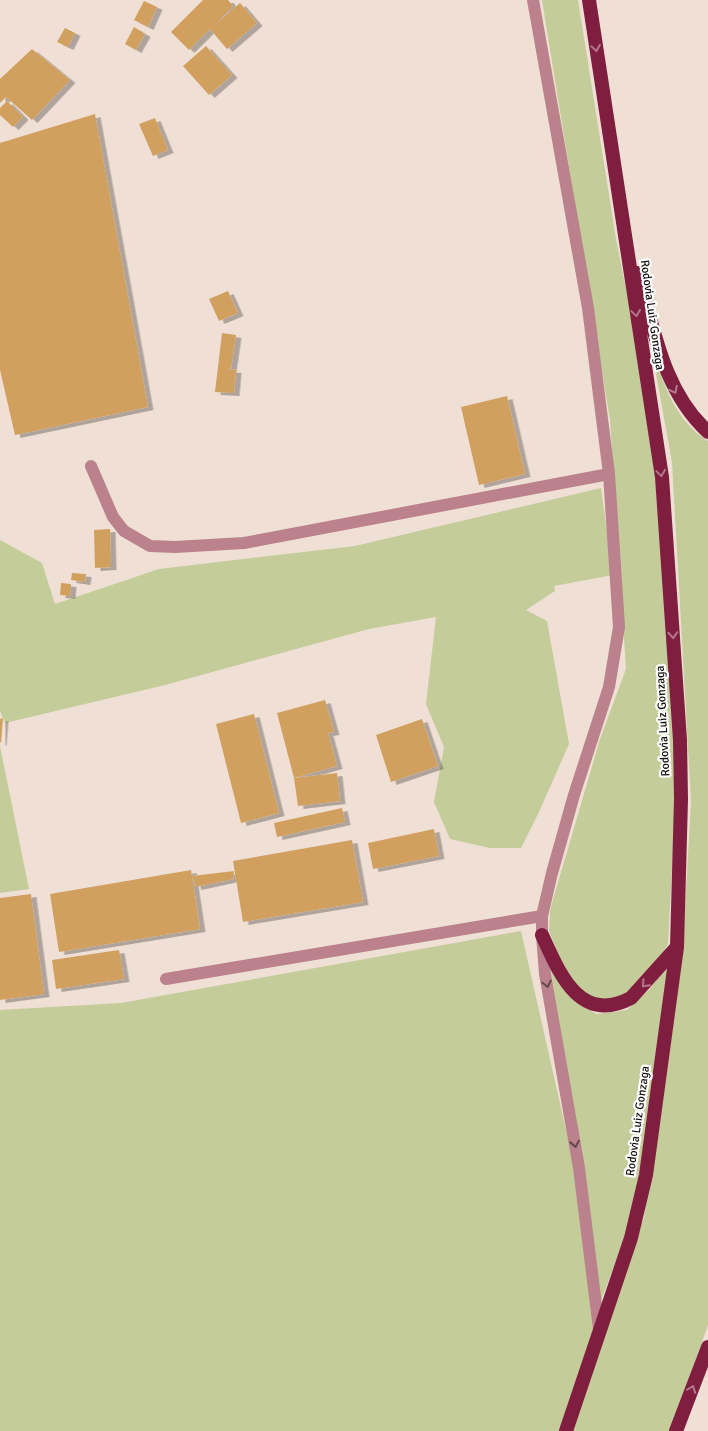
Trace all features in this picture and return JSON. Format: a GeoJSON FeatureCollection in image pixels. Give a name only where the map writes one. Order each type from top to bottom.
{"type":"FeatureCollection","features":[{"type":"Feature","properties":{"kind":"highway","name":"Rodovia Luiz Gonzaga"},"geometry":{"type":"LineString","coordinates":[[566,1431],[640,1208],[677,947],[681,799],[680,740],[662,477],[589,0]]}},
{"type":"Feature","properties":{"kind":"highway"},"geometry":{"type":"LineString","coordinates":[[624,226],[669,380],[680,402],[708,432]]}},
{"type":"Feature","properties":{"kind":"highway"},"geometry":{"type":"LineString","coordinates":[[542,935],[568,986],[585,1000],[602,1005],[623,1002],[631,998],[677,947]]}},
{"type":"Feature","properties":{"kind":"highway"},"geometry":{"type":"LineString","coordinates":[[676,1431],[708,1347]]}},
{"type":"Feature","properties":{"kind":"street"},"geometry":{"type":"LineString","coordinates":[[534,0],[588,308],[609,474],[620,627],[609,687],[574,795],[542,916],[545,974],[579,1168],[599,1329]]}},
{"type":"Feature","properties":{"kind":"street"},"geometry":{"type":"LineString","coordinates":[[91,466],[113,517],[124,531],[150,546],[175,547],[244,542],[609,474]]}},
{"type":"Feature","properties":{"kind":"street"},"geometry":{"type":"LineString","coordinates":[[166,979],[542,916]]}},
{"type":"Feature","properties":{"kind":"green space"},"geometry":{"type":"Polygon","coordinates":[[[542,0],[578,0],[616,239],[642,369],[662,496],[676,794],[668,944],[644,982],[623,999],[599,1004],[569,981],[549,931],[550,910],[600,739],[626,669],[610,420],[542,0]]]}},
{"type":"Feature","properties":{"kind":"green space"},"geometry":{"type":"Polygon","coordinates":[[[649,335],[663,380],[676,408],[695,431],[708,441],[708,1325],[670,1431],[0,1431],[0,1010],[121,1003],[521,931],[571,1152],[596,1329],[644,1218],[683,945],[691,801],[672,462],[649,335]]]}},
{"type":"Feature","properties":{"kind":"green space"},"geometry":{"type":"Polygon","coordinates":[[[601,488],[613,575],[554,586],[555,591],[526,610],[547,621],[569,744],[521,848],[490,848],[450,839],[434,802],[444,747],[426,704],[436,617],[369,629],[165,685],[5,723],[0,711],[0,540],[42,563],[55,604],[159,569],[355,546],[601,488]]]}},
{"type":"Feature","properties":{"kind":"green space"},"geometry":{"type":"Polygon","coordinates":[[[0,746],[29,889],[0,893],[0,746]]]}},
{"type":"Feature","properties":{"kind":"green space"},"geometry":{"type":"Polygon","coordinates":[[[549,959],[570,995],[596,1014],[627,1010],[649,990],[671,960],[634,1213],[599,1306],[568,1075],[549,959]]]}},
{"type":"Feature","properties":{"kind":"building"},"geometry":{"type":"Polygon","coordinates":[[[203,0],[228,0],[233,6],[215,25],[240,3],[257,23],[227,49],[210,29],[189,50],[171,32],[203,0]]]}},
{"type":"Feature","properties":{"kind":"building"},"geometry":{"type":"Polygon","coordinates":[[[144,1],[157,7],[148,27],[134,20],[144,1]]]}},
{"type":"Feature","properties":{"kind":"building"},"geometry":{"type":"Polygon","coordinates":[[[134,27],[145,34],[136,50],[125,44],[134,27]]]}},
{"type":"Feature","properties":{"kind":"building"},"geometry":{"type":"Polygon","coordinates":[[[65,28],[75,33],[68,47],[57,42],[65,28]]]}},
{"type":"Feature","properties":{"kind":"building"},"geometry":{"type":"Polygon","coordinates":[[[206,46],[232,75],[209,95],[183,66],[206,46]]]}},
{"type":"Feature","properties":{"kind":"building"},"geometry":{"type":"Polygon","coordinates":[[[32,49],[70,80],[32,120],[6,97],[0,103],[0,79],[32,49]]]}},
{"type":"Feature","properties":{"kind":"building"},"geometry":{"type":"Polygon","coordinates":[[[7,101],[23,117],[13,127],[0,115],[0,108],[7,101]]]}},
{"type":"Feature","properties":{"kind":"building"},"geometry":{"type":"Polygon","coordinates":[[[95,114],[148,407],[15,435],[0,370],[0,143],[95,114]]]}},
{"type":"Feature","properties":{"kind":"building"},"geometry":{"type":"Polygon","coordinates":[[[155,118],[168,150],[153,156],[139,124],[155,118]]]}},
{"type":"Feature","properties":{"kind":"building"},"geometry":{"type":"Polygon","coordinates":[[[228,291],[238,313],[219,321],[209,299],[228,291]]]}},
{"type":"Feature","properties":{"kind":"building"},"geometry":{"type":"Polygon","coordinates":[[[222,333],[236,335],[231,369],[226,369],[236,370],[234,393],[215,392],[222,333]]]}},
{"type":"Feature","properties":{"kind":"building"},"geometry":{"type":"Polygon","coordinates":[[[507,396],[525,474],[479,485],[461,407],[507,396]]]}},
{"type":"Feature","properties":{"kind":"building"},"geometry":{"type":"Polygon","coordinates":[[[110,529],[111,567],[95,568],[94,530],[110,529]]]}},
{"type":"Feature","properties":{"kind":"building"},"geometry":{"type":"Polygon","coordinates":[[[72,573],[86,574],[85,582],[71,580],[72,573]]]}},
{"type":"Feature","properties":{"kind":"building"},"geometry":{"type":"Polygon","coordinates":[[[61,583],[71,584],[70,596],[60,595],[61,583]]]}},
{"type":"Feature","properties":{"kind":"building"},"geometry":{"type":"Polygon","coordinates":[[[325,700],[334,732],[328,733],[337,766],[294,778],[277,713],[325,700]]]}},
{"type":"Feature","properties":{"kind":"building"},"geometry":{"type":"Polygon","coordinates":[[[254,714],[279,813],[241,823],[216,724],[254,714]]]}},
{"type":"Feature","properties":{"kind":"building"},"geometry":{"type":"Polygon","coordinates":[[[3,718],[1,743],[0,719],[3,718]]]}},
{"type":"Feature","properties":{"kind":"building"},"geometry":{"type":"Polygon","coordinates":[[[422,719],[438,766],[391,782],[376,735],[422,719]]]}},
{"type":"Feature","properties":{"kind":"building"},"geometry":{"type":"Polygon","coordinates":[[[337,773],[340,801],[298,806],[294,778],[337,773]]]}},
{"type":"Feature","properties":{"kind":"building"},"geometry":{"type":"Polygon","coordinates":[[[342,808],[345,822],[277,837],[274,823],[342,808]]]}},
{"type":"Feature","properties":{"kind":"building"},"geometry":{"type":"Polygon","coordinates":[[[434,829],[439,856],[373,869],[368,843],[434,829]]]}},
{"type":"Feature","properties":{"kind":"building"},"geometry":{"type":"Polygon","coordinates":[[[352,840],[363,902],[243,922],[233,861],[352,840]]]}},
{"type":"Feature","properties":{"kind":"building"},"geometry":{"type":"Polygon","coordinates":[[[191,870],[200,929],[59,952],[50,894],[191,870]]]}},
{"type":"Feature","properties":{"kind":"building"},"geometry":{"type":"Polygon","coordinates":[[[234,871],[233,879],[196,887],[192,876],[234,871]]]}},
{"type":"Feature","properties":{"kind":"building"},"geometry":{"type":"Polygon","coordinates":[[[31,894],[44,994],[0,1000],[0,898],[31,894]]]}},
{"type":"Feature","properties":{"kind":"building"},"geometry":{"type":"Polygon","coordinates":[[[119,950],[124,979],[56,989],[52,960],[119,950]]]}}]}
